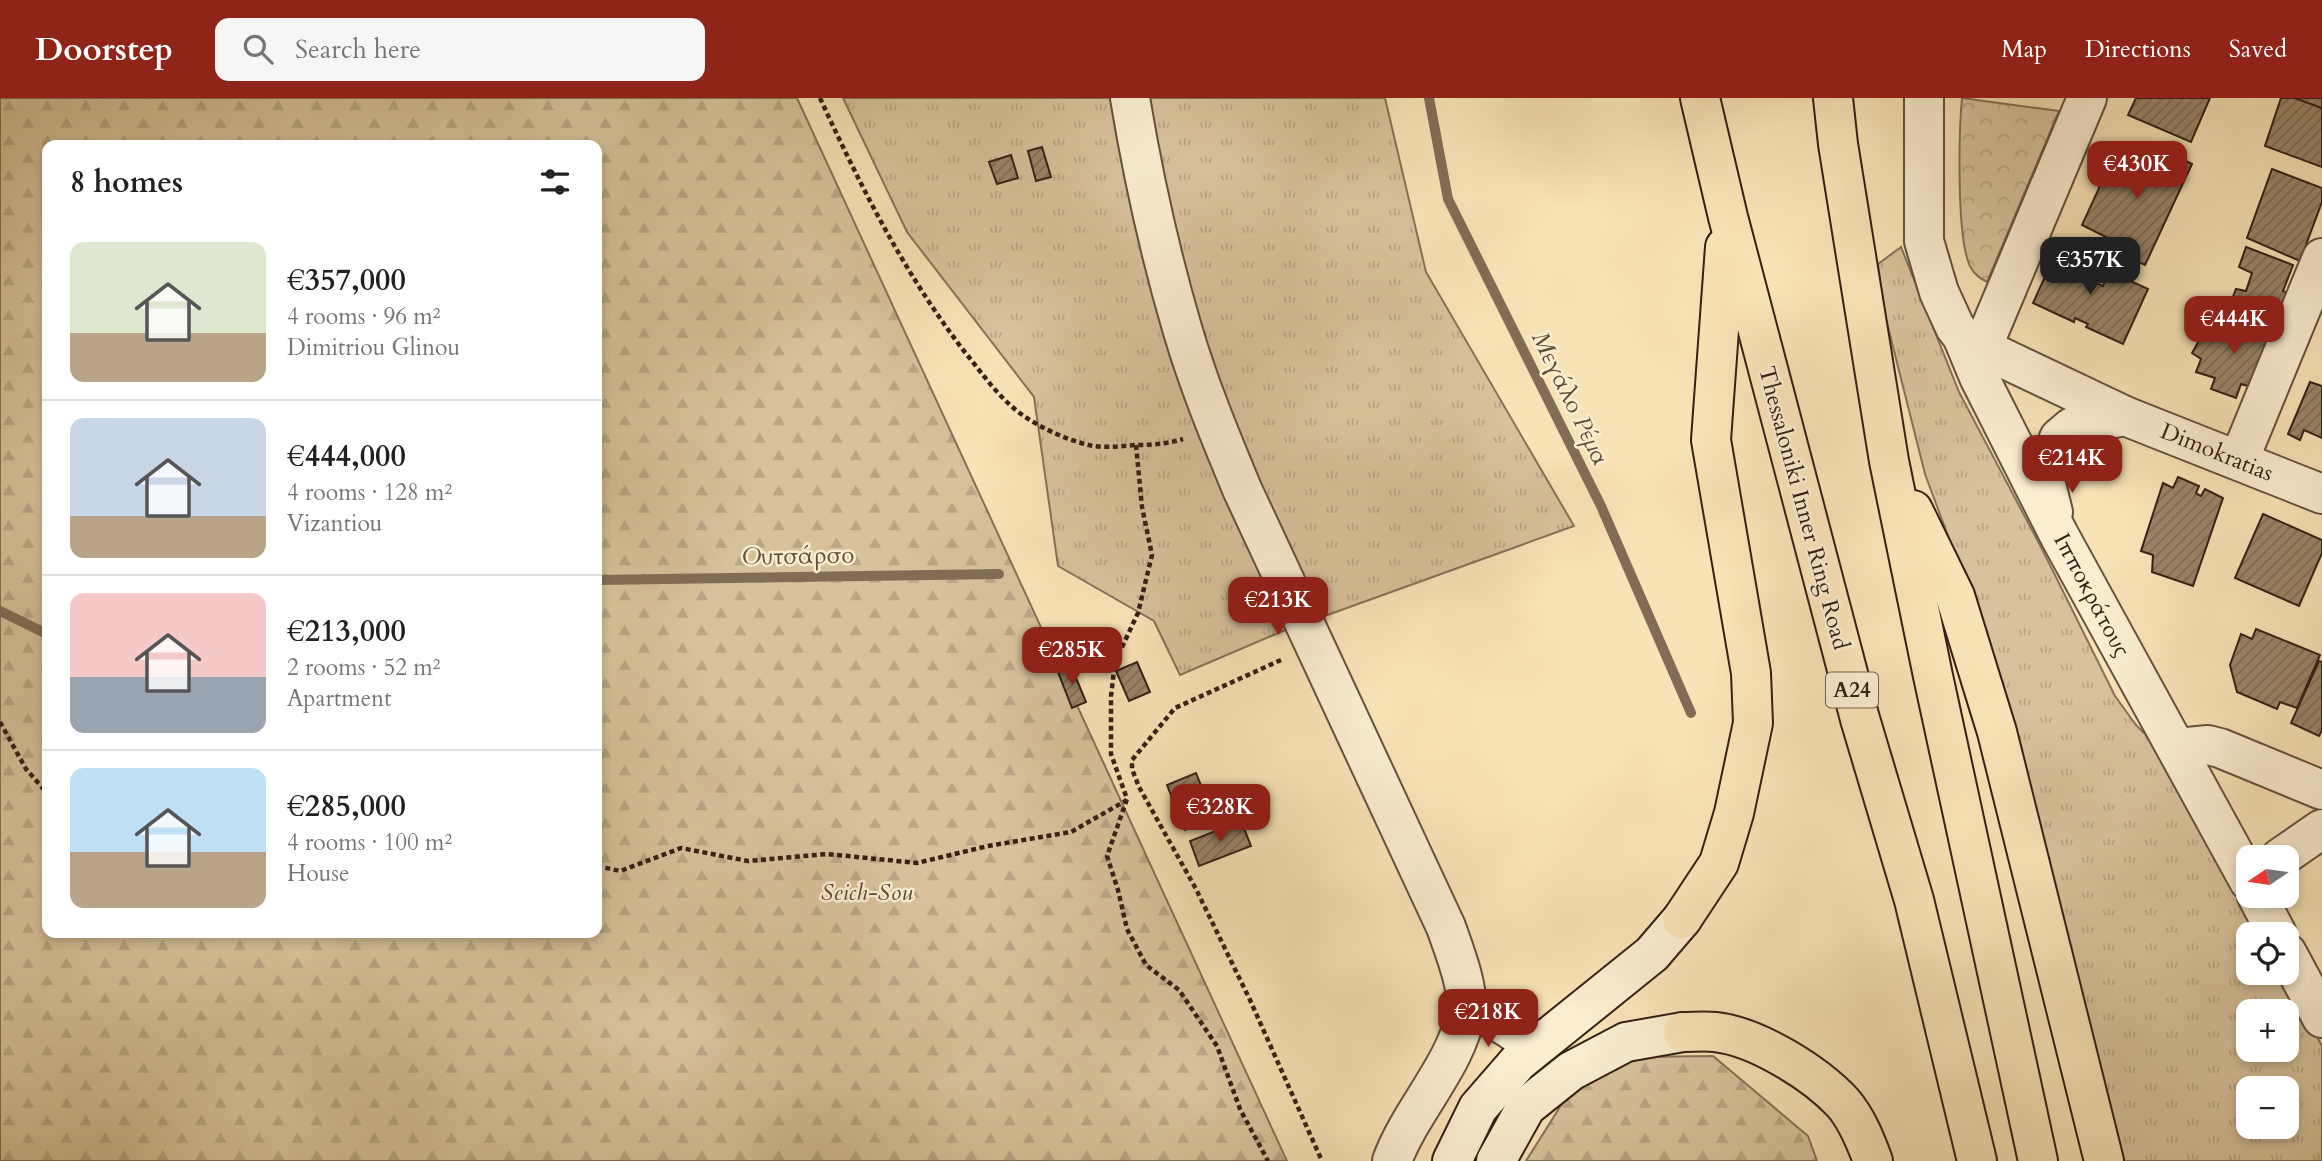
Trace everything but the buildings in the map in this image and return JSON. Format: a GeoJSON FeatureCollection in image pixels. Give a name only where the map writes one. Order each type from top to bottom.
{"type":"FeatureCollection","features":[{"type":"Feature","properties":{"kind":"highway","name":"Thessaloniki Inner Ring Road"},"geometry":{"type":"LineString","coordinates":[[1700,98],[1728,217],[1860,719],[1914,900],[1978,1161]]}},
{"type":"Feature","properties":{"kind":"highway"},"geometry":{"type":"LineString","coordinates":[[1833,98],[1889,461],[2038,1161]]}},
{"type":"Feature","properties":{"kind":"highway"},"geometry":{"type":"LineString","coordinates":[[1682,919],[1719,863],[1734,813],[1754,723],[1751,673],[1711,440],[1728,217]]}},
{"type":"Feature","properties":{"kind":"highway"},"geometry":{"type":"LineString","coordinates":[[1889,461],[1955,596],[1979,671],[2015,803],[2104,1161]]}},
{"type":"Feature","properties":{"kind":"highway"},"geometry":{"type":"LineString","coordinates":[[1683,1032],[1716,1032],[1750,1041],[1818,1081],[1844,1104],[1866,1142],[1873,1161]]}},
{"type":"Feature","properties":{"kind":"street"},"geometry":{"type":"LineString","coordinates":[[1130,98],[1156,233],[1182,330],[1217,428],[1314,645],[1446,927],[1460,967],[1466,1009],[1458,1038],[1392,1161]]}},
{"type":"Feature","properties":{"kind":"street","name":"Ιπποκράτους"},"geometry":{"type":"LineString","coordinates":[[1924,98],[1924,241],[1934,278],[1955,327],[1972,342],[1979,377],[2059,535],[2236,858]]}},
{"type":"Feature","properties":{"kind":"street"},"geometry":{"type":"LineString","coordinates":[[1972,342],[2087,98]]}},
{"type":"Feature","properties":{"kind":"street"},"geometry":{"type":"LineString","coordinates":[[2238,460],[2322,258]]}},
{"type":"Feature","properties":{"kind":"street","name":"Dimokratias"},"geometry":{"type":"LineString","coordinates":[[1972,342],[2125,416],[2322,494]]}},
{"type":"Feature","properties":{"kind":"street"},"geometry":{"type":"LineString","coordinates":[[2059,535],[2045,480],[2059,438],[2072,427],[2125,416]]}},
{"type":"Feature","properties":{"kind":"street"},"geometry":{"type":"LineString","coordinates":[[2177,748],[2208,745],[2220,748],[2322,790]]}},
{"type":"Feature","properties":{"kind":"street"},"geometry":{"type":"LineString","coordinates":[[2299,845],[2322,829]]}},
{"type":"Feature","properties":{"kind":"street"},"geometry":{"type":"LineString","coordinates":[[1452,1161],[1478,1108],[1518,1062],[1652,954],[1682,919]]}},
{"type":"Feature","properties":{"kind":"street"},"geometry":{"type":"LineString","coordinates":[[2299,975],[2322,1018]]}},
{"type":"Feature","properties":{"kind":"street"},"geometry":{"type":"LineString","coordinates":[[1466,1009],[1511,1027],[1534,1047]]}},
{"type":"Feature","properties":{"kind":"street"},"geometry":{"type":"LineString","coordinates":[[1496,1161],[1526,1107],[1571,1071],[1626,1042],[1683,1032]]}},
{"type":"Feature","properties":{"kind":"path"},"geometry":{"type":"LineString","coordinates":[[820,98],[859,184],[909,273],[944,324],[1000,395],[1021,414],[1067,439],[1095,446],[1167,444],[1217,428]]}},
{"type":"Feature","properties":{"kind":"path"},"geometry":{"type":"LineString","coordinates":[[1136,445],[1142,507],[1152,555],[1138,613],[1115,662],[1111,696],[1111,754],[1127,799],[1107,856],[1127,929],[1146,965],[1179,990],[1217,1046],[1240,1109],[1268,1161]]}},
{"type":"Feature","properties":{"kind":"path"},"geometry":{"type":"LineString","coordinates":[[1314,645],[1175,708],[1132,760],[1132,769],[1139,788],[1196,889],[1250,1000],[1322,1161]]}},
{"type":"Feature","properties":{"kind":"path"},"geometry":{"type":"LineString","coordinates":[[0,722],[26,769],[42,787]]}},
{"type":"Feature","properties":{"kind":"path"},"geometry":{"type":"LineString","coordinates":[[602,867],[620,871],[681,848],[748,861],[827,854],[916,863],[988,846],[1071,832],[1127,799]]}},
{"type":"Feature","properties":{"kind":"green space","name":"Seich-Sou"},"geometry":{"type":"Polygon","coordinates":[[[0,98],[797,98],[1287,1161],[0,1161],[0,98]]]}},
{"type":"Feature","properties":{"kind":"green space"},"geometry":{"type":"Polygon","coordinates":[[[843,98],[1385,98],[1426,272],[1574,526],[1283,631],[1180,675],[1154,621],[1058,566],[1034,397],[907,232],[843,98]]]}},
{"type":"Feature","properties":{"kind":"green space"},"geometry":{"type":"Polygon","coordinates":[[[1962,98],[2059,111],[1987,282],[1971,268],[1963,235],[1960,159],[1962,98]]]}},
{"type":"Feature","properties":{"kind":"green space"},"geometry":{"type":"Polygon","coordinates":[[[1901,247],[1959,392],[2043,551],[2115,696],[2136,725],[2159,748],[2236,888],[2236,908],[2247,908],[2254,922],[2236,922],[2236,985],[2289,985],[2296,999],[2236,999],[2236,1062],[2299,1062],[2299,1004],[2322,1046],[2322,1161],[2120,1161],[1968,590],[1925,474],[1883,307],[1878,264],[1901,247]]]}},
{"type":"Feature","properties":{"kind":"green space"},"geometry":{"type":"Polygon","coordinates":[[[1713,1056],[1808,1136],[1817,1161],[1526,1161],[1570,1091],[1638,1057],[1713,1056]]]}},
{"type":"Feature","properties":{"kind":"waterway","name":"Μεγάλο Ρέμα"},"geometry":{"type":"LineString","coordinates":[[1429,98],[1448,199],[1601,506],[1691,713]]}},
{"type":"Feature","properties":{"kind":"waterway","name":"Ουτσάρσο"},"geometry":{"type":"LineString","coordinates":[[602,580],[999,574]]}},
{"type":"Feature","properties":{"kind":"waterway","name":"Ουτσάρσο"},"geometry":{"type":"LineString","coordinates":[[0,611],[42,632]]}}]}
